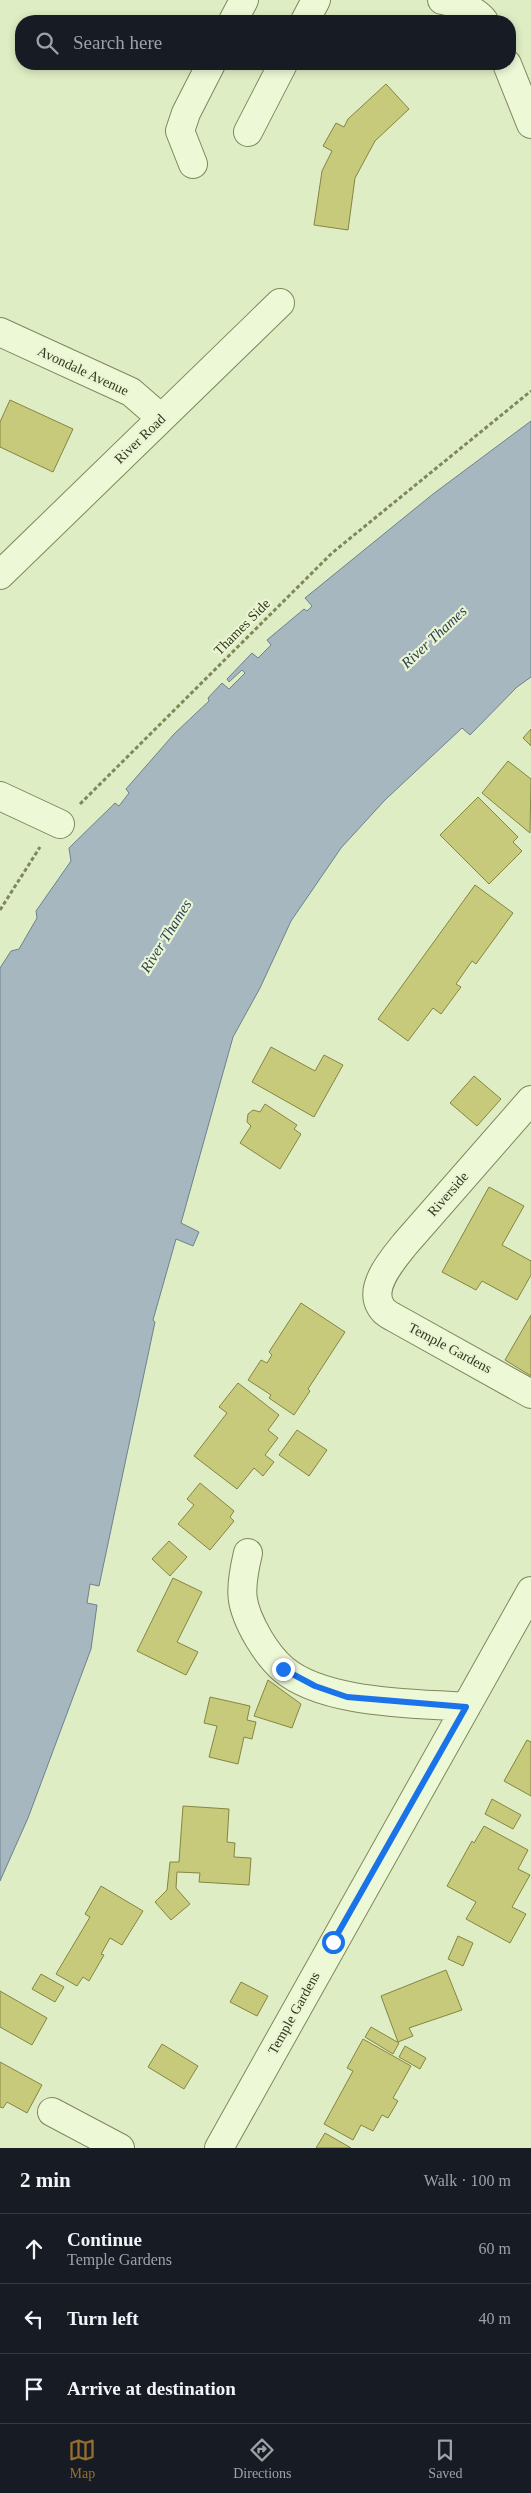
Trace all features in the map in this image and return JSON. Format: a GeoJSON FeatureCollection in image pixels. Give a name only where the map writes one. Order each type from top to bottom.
{"type":"FeatureCollection","features":[{"type":"Feature","properties":{"kind":"street"},"geometry":{"type":"LineString","coordinates":[[236,15],[244,0]]}},
{"type":"Feature","properties":{"kind":"street"},"geometry":{"type":"LineString","coordinates":[[308,15],[316,0]]}},
{"type":"Feature","properties":{"kind":"street"},"geometry":{"type":"LineString","coordinates":[[442,0],[459,5],[479,15]]}},
{"type":"Feature","properties":{"kind":"street"},"geometry":{"type":"LineString","coordinates":[[193,164],[180,131],[186,113],[209,70]]}},
{"type":"Feature","properties":{"kind":"street"},"geometry":{"type":"LineString","coordinates":[[248,132],[280,70]]}},
{"type":"Feature","properties":{"kind":"street"},"geometry":{"type":"LineString","coordinates":[[509,70],[531,124]]}},
{"type":"Feature","properties":{"kind":"street","name":"River Road"},"geometry":{"type":"LineString","coordinates":[[0,575],[280,303]]}},
{"type":"Feature","properties":{"kind":"street","name":"Avondale Avenue"},"geometry":{"type":"LineString","coordinates":[[0,332],[131,392],[161,418]]}},
{"type":"Feature","properties":{"kind":"street"},"geometry":{"type":"LineString","coordinates":[[0,796],[60,824]]}},
{"type":"Feature","properties":{"kind":"street","name":"Riverside"},"geometry":{"type":"LineString","coordinates":[[377,1296],[388,1266],[405,1244],[531,1100]]}},
{"type":"Feature","properties":{"kind":"street","name":"Temple Gardens"},"geometry":{"type":"LineString","coordinates":[[377,1296],[381,1308],[393,1317],[531,1394]]}},
{"type":"Feature","properties":{"kind":"street"},"geometry":{"type":"LineString","coordinates":[[248,1553],[240,1585],[246,1617],[263,1645],[283,1669],[315,1686],[347,1697],[466,1707]]}},
{"type":"Feature","properties":{"kind":"street","name":"Temple Gardens"},"geometry":{"type":"LineString","coordinates":[[219,2148],[531,1591]]}},
{"type":"Feature","properties":{"kind":"street"},"geometry":{"type":"LineString","coordinates":[[52,2112],[120,2148]]}},
{"type":"Feature","properties":{"kind":"path","name":"Thames Side"},"geometry":{"type":"LineString","coordinates":[[0,910],[36,852],[60,824],[332,554],[531,392]]}},
{"type":"Feature","properties":{"kind":"water","name":"River Thames"},"geometry":{"type":"Polygon","coordinates":[[[531,421],[531,677],[517,687],[470,735],[462,728],[385,800],[341,848],[291,921],[260,988],[233,1037],[181,1223],[199,1232],[193,1246],[176,1239],[153,1320],[155,1322],[99,1586],[90,1584],[87,1603],[97,1605],[91,1649],[28,1818],[0,1881],[0,968],[11,951],[19,949],[37,918],[36,911],[71,861],[69,848],[115,803],[119,806],[129,793],[126,789],[174,734],[209,701],[208,698],[222,683],[229,689],[245,673],[242,670],[229,682],[227,679],[252,653],[258,658],[271,645],[267,640],[304,609],[307,611],[312,606],[305,598],[433,494],[531,421]]]}},
{"type":"Feature","properties":{"kind":"building"},"geometry":{"type":"Polygon","coordinates":[[[386,84],[409,109],[375,141],[355,178],[348,230],[314,225],[322,171],[332,151],[323,146],[336,123],[344,127],[348,119],[386,84]]]}},
{"type":"Feature","properties":{"kind":"building"},"geometry":{"type":"Polygon","coordinates":[[[10,400],[73,429],[53,472],[0,447],[0,422],[10,400]]]}},
{"type":"Feature","properties":{"kind":"building"},"geometry":{"type":"Polygon","coordinates":[[[531,729],[531,746],[523,738],[531,729]]]}},
{"type":"Feature","properties":{"kind":"building"},"geometry":{"type":"Polygon","coordinates":[[[508,761],[531,779],[530,833],[482,793],[508,761]]]}},
{"type":"Feature","properties":{"kind":"building"},"geometry":{"type":"Polygon","coordinates":[[[478,797],[518,837],[513,842],[522,851],[489,884],[440,835],[478,797]]]}},
{"type":"Feature","properties":{"kind":"building"},"geometry":{"type":"Polygon","coordinates":[[[475,885],[513,913],[476,964],[472,961],[456,984],[461,987],[441,1014],[433,1008],[408,1041],[378,1019],[475,885]]]}},
{"type":"Feature","properties":{"kind":"building"},"geometry":{"type":"Polygon","coordinates":[[[271,1047],[315,1071],[324,1055],[343,1065],[314,1117],[252,1082],[271,1047]]]}},
{"type":"Feature","properties":{"kind":"building"},"geometry":{"type":"Polygon","coordinates":[[[474,1076],[501,1099],[477,1126],[450,1103],[474,1076]]]}},
{"type":"Feature","properties":{"kind":"building"},"geometry":{"type":"Polygon","coordinates":[[[265,1104],[297,1125],[294,1129],[301,1134],[280,1169],[240,1143],[251,1126],[247,1122],[248,1114],[253,1110],[260,1112],[265,1104]]]}},
{"type":"Feature","properties":{"kind":"building"},"geometry":{"type":"Polygon","coordinates":[[[489,1187],[524,1206],[502,1245],[531,1261],[531,1275],[517,1300],[482,1281],[476,1290],[442,1272],[489,1187]]]}},
{"type":"Feature","properties":{"kind":"building"},"geometry":{"type":"Polygon","coordinates":[[[301,1303],[345,1332],[308,1389],[310,1391],[294,1415],[269,1398],[271,1395],[248,1380],[261,1360],[267,1363],[272,1355],[269,1352],[301,1303]]]}},
{"type":"Feature","properties":{"kind":"building"},"geometry":{"type":"Polygon","coordinates":[[[531,1315],[531,1376],[505,1360],[531,1315]]]}},
{"type":"Feature","properties":{"kind":"building"},"geometry":{"type":"Polygon","coordinates":[[[238,1383],[279,1415],[268,1430],[278,1438],[265,1455],[274,1462],[263,1476],[254,1468],[237,1489],[194,1456],[227,1413],[219,1407],[238,1383]]]}},
{"type":"Feature","properties":{"kind":"building"},"geometry":{"type":"Polygon","coordinates":[[[297,1430],[327,1450],[309,1476],[279,1455],[297,1430]]]}},
{"type":"Feature","properties":{"kind":"building"},"geometry":{"type":"Polygon","coordinates":[[[200,1483],[234,1511],[230,1517],[234,1521],[210,1550],[178,1524],[194,1505],[187,1499],[200,1483]]]}},
{"type":"Feature","properties":{"kind":"building"},"geometry":{"type":"Polygon","coordinates":[[[169,1541],[187,1557],[170,1576],[152,1559],[169,1541]]]}},
{"type":"Feature","properties":{"kind":"building"},"geometry":{"type":"Polygon","coordinates":[[[173,1578],[202,1592],[177,1642],[198,1652],[186,1675],[137,1651],[173,1578]]]}},
{"type":"Feature","properties":{"kind":"building"},"geometry":{"type":"Polygon","coordinates":[[[268,1680],[301,1704],[292,1728],[254,1716],[268,1680]]]}},
{"type":"Feature","properties":{"kind":"building"},"geometry":{"type":"Polygon","coordinates":[[[210,1697],[250,1706],[247,1720],[256,1722],[252,1739],[244,1737],[238,1764],[209,1757],[217,1726],[204,1723],[210,1697]]]}},
{"type":"Feature","properties":{"kind":"building"},"geometry":{"type":"Polygon","coordinates":[[[527,1740],[531,1742],[531,1796],[504,1781],[527,1740]]]}},
{"type":"Feature","properties":{"kind":"building"},"geometry":{"type":"Polygon","coordinates":[[[492,1799],[521,1815],[513,1829],[485,1814],[492,1799]]]}},
{"type":"Feature","properties":{"kind":"building"},"geometry":{"type":"Polygon","coordinates":[[[183,1806],[229,1809],[227,1842],[235,1843],[234,1857],[251,1858],[249,1885],[199,1882],[200,1873],[177,1872],[176,1888],[190,1904],[171,1920],[155,1902],[167,1890],[170,1862],[179,1862],[183,1806]]]}},
{"type":"Feature","properties":{"kind":"building"},"geometry":{"type":"Polygon","coordinates":[[[484,1826],[528,1850],[518,1869],[530,1875],[512,1907],[526,1914],[510,1943],[466,1919],[476,1902],[447,1886],[472,1841],[474,1843],[484,1826]]]}},
{"type":"Feature","properties":{"kind":"building"},"geometry":{"type":"Polygon","coordinates":[[[101,1886],[143,1911],[122,1945],[110,1938],[101,1954],[104,1955],[89,1981],[83,1977],[77,1986],[56,1974],[90,1917],[85,1914],[101,1886]]]}},
{"type":"Feature","properties":{"kind":"building"},"geometry":{"type":"Polygon","coordinates":[[[458,1936],[473,1943],[463,1966],[448,1959],[458,1936]]]}},
{"type":"Feature","properties":{"kind":"building"},"geometry":{"type":"Polygon","coordinates":[[[446,1970],[462,2010],[409,2028],[413,2036],[398,2042],[381,1996],[446,1970]]]}},
{"type":"Feature","properties":{"kind":"building"},"geometry":{"type":"Polygon","coordinates":[[[41,1974],[64,1987],[55,2002],[32,1989],[41,1974]]]}},
{"type":"Feature","properties":{"kind":"building"},"geometry":{"type":"Polygon","coordinates":[[[241,1982],[268,1996],[257,2016],[230,2002],[241,1982]]]}},
{"type":"Feature","properties":{"kind":"building"},"geometry":{"type":"Polygon","coordinates":[[[0,1991],[47,2018],[32,2045],[0,2027],[0,1991]]]}},
{"type":"Feature","properties":{"kind":"building"},"geometry":{"type":"Polygon","coordinates":[[[371,2027],[399,2043],[393,2054],[365,2037],[371,2027]]]}},
{"type":"Feature","properties":{"kind":"building"},"geometry":{"type":"Polygon","coordinates":[[[363,2039],[411,2066],[393,2098],[398,2101],[388,2118],[382,2115],[373,2131],[361,2125],[353,2140],[324,2124],[353,2071],[347,2068],[363,2039]]]}},
{"type":"Feature","properties":{"kind":"building"},"geometry":{"type":"Polygon","coordinates":[[[162,2044],[198,2066],[184,2089],[148,2067],[162,2044]]]}},
{"type":"Feature","properties":{"kind":"building"},"geometry":{"type":"Polygon","coordinates":[[[405,2046],[426,2058],[420,2069],[399,2057],[405,2046]]]}},
{"type":"Feature","properties":{"kind":"building"},"geometry":{"type":"Polygon","coordinates":[[[0,2062],[42,2085],[27,2113],[7,2102],[3,2108],[0,2107],[0,2062]]]}},
{"type":"Feature","properties":{"kind":"building"},"geometry":{"type":"Polygon","coordinates":[[[325,2133],[351,2148],[316,2148],[325,2133]]]}},
{"type":"Feature","properties":{"kind":"route"},"geometry":{"type":"LineString","coordinates":[[283,1669],[315,1686],[347,1697],[466,1707],[333,1942]]}}]}
